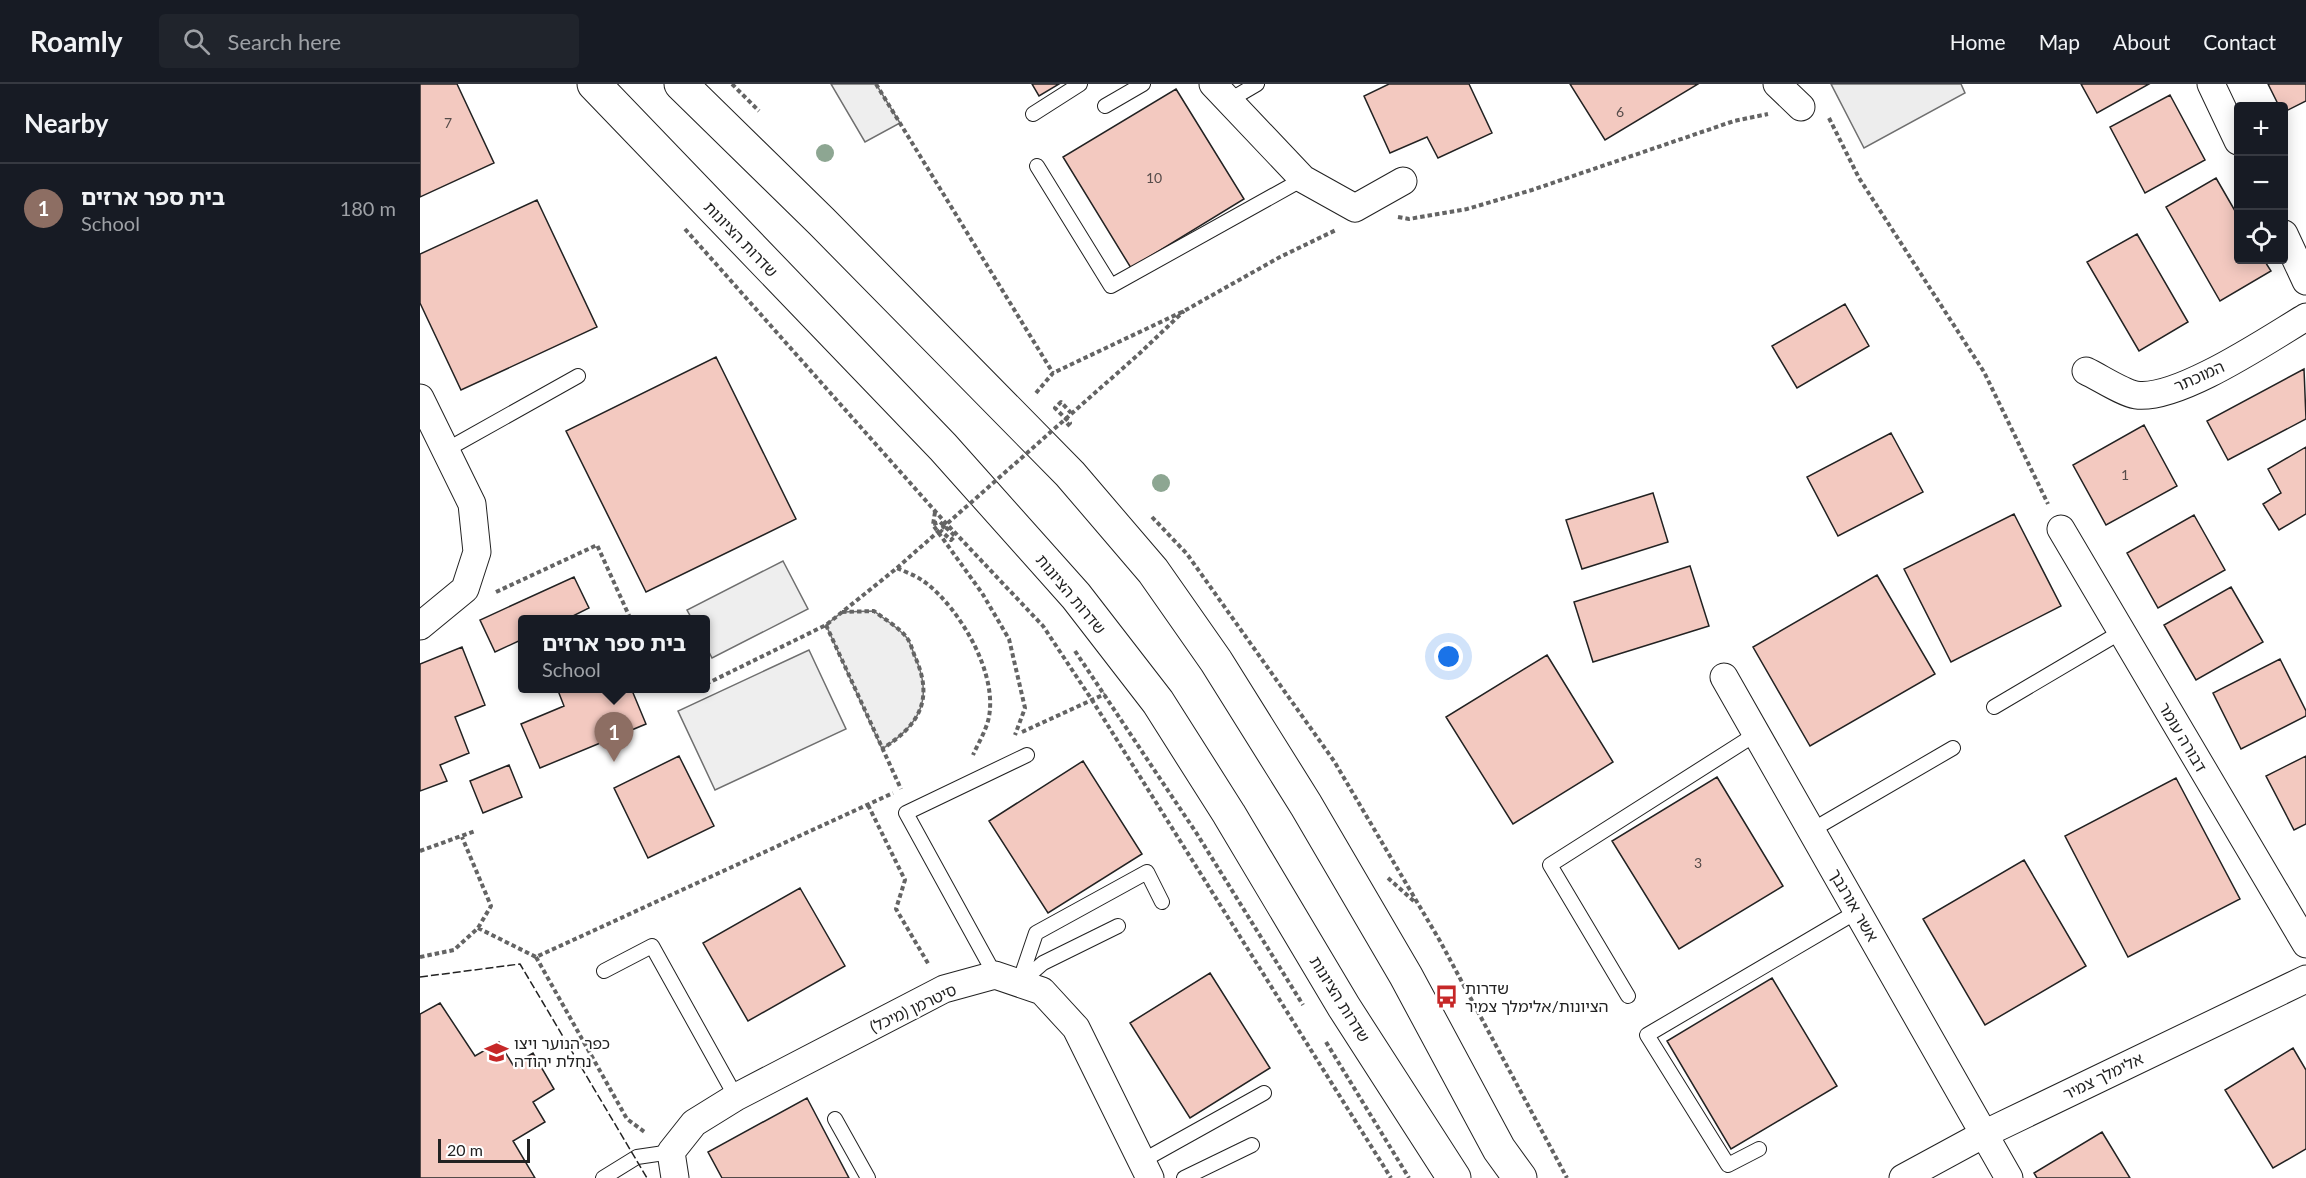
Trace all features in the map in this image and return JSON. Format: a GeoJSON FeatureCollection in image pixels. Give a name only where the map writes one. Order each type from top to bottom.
{"type":"FeatureCollection","features":[{"type":"Feature","properties":{"kind":"street","name":"שדרות הציונות"},"geometry":{"type":"LineString","coordinates":[[594,84],[943,447],[1082,605],[1158,702],[1229,814],[1344,1008],[1454,1178]]}},
{"type":"Feature","properties":{"kind":"street"},"geometry":{"type":"LineString","coordinates":[[681,84],[822,222],[1070,474],[1153,571],[1216,661],[1306,805],[1406,976],[1499,1149],[1520,1178]]}},
{"type":"Feature","properties":{"kind":"street"},"geometry":{"type":"LineString","coordinates":[[1778,84],[1801,107]]}},
{"type":"Feature","properties":{"kind":"street"},"geometry":{"type":"LineString","coordinates":[[2211,84],[2234,133]]}},
{"type":"Feature","properties":{"kind":"street"},"geometry":{"type":"LineString","coordinates":[[1220,92],[1303,179],[1355,208],[1403,182]]}},
{"type":"Feature","properties":{"kind":"street"},"geometry":{"type":"LineString","coordinates":[[2288,244],[2306,280]]}},
{"type":"Feature","properties":{"kind":"street","name":"המוכתר"},"geometry":{"type":"LineString","coordinates":[[2086,371],[2136,395],[2176,389],[2237,359],[2306,317]]}},
{"type":"Feature","properties":{"kind":"street"},"geometry":{"type":"LineString","coordinates":[[420,398],[472,504],[477,552],[465,589],[420,626]]}},
{"type":"Feature","properties":{"kind":"street","name":"דבורה עומר"},"geometry":{"type":"LineString","coordinates":[[2061,529],[2306,944]]}},
{"type":"Feature","properties":{"kind":"street","name":"אשר אורנבך"},"geometry":{"type":"LineString","coordinates":[[1724,677],[1986,1132],[2009,1178]]}},
{"type":"Feature","properties":{"kind":"street"},"geometry":{"type":"LineString","coordinates":[[1007,979],[1042,991],[1076,1028],[1146,1170]]}},
{"type":"Feature","properties":{"kind":"street","name":"סיטרמן (מיכל)"},"geometry":{"type":"LineString","coordinates":[[673,1165],[694,1124],[736,1097],[944,989],[1007,979]]}},
{"type":"Feature","properties":{"kind":"street","name":"אלימלך צמיר"},"geometry":{"type":"LineString","coordinates":[[1903,1178],[1986,1132],[2306,979]]}},
{"type":"Feature","properties":{"kind":"lane"},"geometry":{"type":"LineString","coordinates":[[1033,114],[1080,84]]}},
{"type":"Feature","properties":{"kind":"lane"},"geometry":{"type":"LineString","coordinates":[[1105,106],[1143,84]]}},
{"type":"Feature","properties":{"kind":"lane"},"geometry":{"type":"LineString","coordinates":[[1220,92],[1257,84]]}},
{"type":"Feature","properties":{"kind":"lane"},"geometry":{"type":"LineString","coordinates":[[1037,166],[1111,286],[1303,179]]}},
{"type":"Feature","properties":{"kind":"lane"},"geometry":{"type":"LineString","coordinates":[[446,450],[578,376]]}},
{"type":"Feature","properties":{"kind":"lane"},"geometry":{"type":"LineString","coordinates":[[1994,707],[2121,632]]}},
{"type":"Feature","properties":{"kind":"lane"},"geometry":{"type":"LineString","coordinates":[[1628,996],[1550,865],[1756,734]]}},
{"type":"Feature","properties":{"kind":"lane"},"geometry":{"type":"LineString","coordinates":[[1812,830],[1953,748]]}},
{"type":"Feature","properties":{"kind":"lane"},"geometry":{"type":"LineString","coordinates":[[1007,979],[906,813],[1027,755]]}},
{"type":"Feature","properties":{"kind":"lane"},"geometry":{"type":"LineString","coordinates":[[1007,979],[1036,933],[1147,872],[1162,902]]}},
{"type":"Feature","properties":{"kind":"lane"},"geometry":{"type":"LineString","coordinates":[[1759,1149],[1728,1165],[1647,1035],[1858,911]]}},
{"type":"Feature","properties":{"kind":"lane"},"geometry":{"type":"LineString","coordinates":[[1007,979],[1118,926]]}},
{"type":"Feature","properties":{"kind":"lane"},"geometry":{"type":"LineString","coordinates":[[604,971],[652,946],[736,1097]]}},
{"type":"Feature","properties":{"kind":"lane"},"geometry":{"type":"LineString","coordinates":[[1146,1170],[1264,1093]]}},
{"type":"Feature","properties":{"kind":"lane"},"geometry":{"type":"LineString","coordinates":[[835,1119],[868,1178]]}},
{"type":"Feature","properties":{"kind":"lane"},"geometry":{"type":"LineString","coordinates":[[1184,1178],[1252,1145]]}},
{"type":"Feature","properties":{"kind":"lane"},"geometry":{"type":"LineString","coordinates":[[603,1178],[637,1157],[673,1165]]}},
{"type":"Feature","properties":{"kind":"path"},"geometry":{"type":"LineString","coordinates":[[876,84],[1053,373]]}},
{"type":"Feature","properties":{"kind":"path"},"geometry":{"type":"LineString","coordinates":[[1035,393],[1053,373],[1184,311],[1280,257],[1336,230],[1355,208],[1408,219],[1467,209],[1532,190],[1734,121],[1801,107]]}},
{"type":"Feature","properties":{"kind":"path"},"geometry":{"type":"LineString","coordinates":[[1828,116],[1859,178],[1984,372],[2061,529]]}},
{"type":"Feature","properties":{"kind":"path"},"geometry":{"type":"LineString","coordinates":[[683,226],[935,511],[1043,626],[1092,700],[1391,1178]]}},
{"type":"Feature","properties":{"kind":"path"},"geometry":{"type":"LineString","coordinates":[[710,682],[826,626],[897,568],[1184,311]]}},
{"type":"Feature","properties":{"kind":"path"},"geometry":{"type":"LineString","coordinates":[[1070,423],[1055,408],[1061,402],[1071,413]]}},
{"type":"Feature","properties":{"kind":"path"},"geometry":{"type":"LineString","coordinates":[[951,506],[966,522]]}},
{"type":"Feature","properties":{"kind":"path"},"geometry":{"type":"LineString","coordinates":[[935,511],[933,525],[981,593],[1009,639],[1025,708],[1015,736]]}},
{"type":"Feature","properties":{"kind":"path"},"geometry":{"type":"LineString","coordinates":[[933,525],[940,522],[955,536],[951,540],[940,530]]}},
{"type":"Feature","properties":{"kind":"path"},"geometry":{"type":"LineString","coordinates":[[491,594],[597,545],[629,615]]}},
{"type":"Feature","properties":{"kind":"path"},"geometry":{"type":"LineString","coordinates":[[897,568],[926,583],[956,614],[977,648],[988,684],[988,719],[973,755]]}},
{"type":"Feature","properties":{"kind":"path"},"geometry":{"type":"LineString","coordinates":[[842,612],[874,611],[907,638],[922,673],[925,698],[915,721],[901,737],[882,749]]}},
{"type":"Feature","properties":{"kind":"path"},"geometry":{"type":"LineString","coordinates":[[826,626],[901,789]]}},
{"type":"Feature","properties":{"kind":"path"},"geometry":{"type":"LineString","coordinates":[[1074,650],[1106,694],[1197,834],[1303,1006]]}},
{"type":"Feature","properties":{"kind":"path"},"geometry":{"type":"LineString","coordinates":[[1004,740],[1106,694]]}},
{"type":"Feature","properties":{"kind":"path"},"geometry":{"type":"LineString","coordinates":[[963,760],[984,750]]}},
{"type":"Feature","properties":{"kind":"path"},"geometry":{"type":"LineString","coordinates":[[536,957],[911,784]]}},
{"type":"Feature","properties":{"kind":"path"},"geometry":{"type":"LineString","coordinates":[[868,805],[905,880],[896,909],[944,989]]}},
{"type":"Feature","properties":{"kind":"path"},"geometry":{"type":"LineString","coordinates":[[420,851],[475,831]]}},
{"type":"Feature","properties":{"kind":"path"},"geometry":{"type":"LineString","coordinates":[[420,957],[454,950],[478,928],[490,906],[462,837]]}},
{"type":"Feature","properties":{"kind":"path"},"geometry":{"type":"LineString","coordinates":[[1419,906],[1567,1178]]}},
{"type":"Feature","properties":{"kind":"path"},"geometry":{"type":"LineString","coordinates":[[478,928],[536,957],[627,1119],[673,1165]]}},
{"type":"Feature","properties":{"kind":"path"},"geometry":{"type":"LineString","coordinates":[[1322,1036],[1409,1178]]}},
{"type":"Feature","properties":{"kind":"shaded area"},"geometry":{"type":"Polygon","coordinates":[[[831,84],[876,84],[900,123],[865,142],[831,84]]]}},
{"type":"Feature","properties":{"kind":"shaded area"},"geometry":{"type":"Polygon","coordinates":[[[1831,84],[1961,84],[1965,93],[1864,148],[1831,84]]]}},
{"type":"Feature","properties":{"kind":"shaded area"},"geometry":{"type":"Polygon","coordinates":[[[783,561],[808,609],[712,658],[710,654],[710,615],[690,615],[687,610],[783,561]]]}},
{"type":"Feature","properties":{"kind":"shaded area"},"geometry":{"type":"Polygon","coordinates":[[[874,611],[908,640],[921,674],[923,688],[923,700],[913,721],[905,731],[882,749],[826,625],[842,612],[874,611]]]}},
{"type":"Feature","properties":{"kind":"shaded area"},"geometry":{"type":"Polygon","coordinates":[[[809,650],[846,729],[715,790],[678,711],[809,650]]]}},
{"type":"Feature","properties":{"kind":"building"},"geometry":{"type":"Polygon","coordinates":[[[420,84],[457,84],[494,163],[420,197],[420,84]]]}},
{"type":"Feature","properties":{"kind":"building"},"geometry":{"type":"Polygon","coordinates":[[[1032,84],[1059,84],[1039,96],[1032,84]]]}},
{"type":"Feature","properties":{"kind":"building"},"geometry":{"type":"Polygon","coordinates":[[[1389,84],[1469,84],[1492,133],[1438,158],[1427,137],[1390,153],[1364,96],[1389,84]]]}},
{"type":"Feature","properties":{"kind":"building"},"geometry":{"type":"Polygon","coordinates":[[[1570,84],[1698,84],[1605,140],[1570,84]]]}},
{"type":"Feature","properties":{"kind":"building"},"geometry":{"type":"Polygon","coordinates":[[[2081,84],[2149,84],[2097,113],[2081,84]]]}},
{"type":"Feature","properties":{"kind":"building"},"geometry":{"type":"Polygon","coordinates":[[[2268,84],[2306,84],[2306,101],[2288,110],[2288,102],[2277,102],[2268,84]]]}},
{"type":"Feature","properties":{"kind":"building"},"geometry":{"type":"Polygon","coordinates":[[[1176,89],[1244,199],[1131,268],[1063,157],[1176,89]]]}},
{"type":"Feature","properties":{"kind":"building"},"geometry":{"type":"Polygon","coordinates":[[[2170,95],[2205,160],[2145,193],[2110,127],[2170,95]]]}},
{"type":"Feature","properties":{"kind":"building"},"geometry":{"type":"Polygon","coordinates":[[[2216,178],[2234,209],[2234,264],[2267,264],[2271,271],[2220,301],[2166,207],[2216,178]]]}},
{"type":"Feature","properties":{"kind":"building"},"geometry":{"type":"Polygon","coordinates":[[[537,200],[597,327],[461,390],[420,303],[420,254],[537,200]]]}},
{"type":"Feature","properties":{"kind":"building"},"geometry":{"type":"Polygon","coordinates":[[[2137,234],[2188,322],[2139,351],[2087,262],[2137,234]]]}},
{"type":"Feature","properties":{"kind":"building"},"geometry":{"type":"Polygon","coordinates":[[[1845,304],[1869,346],[1797,388],[1772,346],[1845,304]]]}},
{"type":"Feature","properties":{"kind":"building"},"geometry":{"type":"Polygon","coordinates":[[[716,357],[796,519],[646,592],[566,431],[716,357]]]}},
{"type":"Feature","properties":{"kind":"building"},"geometry":{"type":"Polygon","coordinates":[[[2304,369],[2306,419],[2228,460],[2207,421],[2304,369]]]}},
{"type":"Feature","properties":{"kind":"building"},"geometry":{"type":"Polygon","coordinates":[[[2144,425],[2177,486],[2106,525],[2073,465],[2144,425]]]}},
{"type":"Feature","properties":{"kind":"building"},"geometry":{"type":"Polygon","coordinates":[[[1891,433],[1923,492],[1838,536],[1807,477],[1891,433]]]}},
{"type":"Feature","properties":{"kind":"building"},"geometry":{"type":"Polygon","coordinates":[[[2306,447],[2306,514],[2279,530],[2263,504],[2281,493],[2268,469],[2306,447]]]}},
{"type":"Feature","properties":{"kind":"building"},"geometry":{"type":"Polygon","coordinates":[[[1653,493],[1668,542],[1582,569],[1566,520],[1653,493]]]}},
{"type":"Feature","properties":{"kind":"building"},"geometry":{"type":"Polygon","coordinates":[[[2014,514],[2061,606],[1951,662],[1904,569],[2014,514]]]}},
{"type":"Feature","properties":{"kind":"building"},"geometry":{"type":"Polygon","coordinates":[[[2194,515],[2225,570],[2158,608],[2127,553],[2194,515]]]}},
{"type":"Feature","properties":{"kind":"building"},"geometry":{"type":"Polygon","coordinates":[[[1690,566],[1709,626],[1593,662],[1574,602],[1690,566]]]}},
{"type":"Feature","properties":{"kind":"building"},"geometry":{"type":"Polygon","coordinates":[[[1877,575],[1935,674],[1810,746],[1753,647],[1877,575]]]}},
{"type":"Feature","properties":{"kind":"building"},"geometry":{"type":"Polygon","coordinates":[[[574,577],[589,608],[575,615],[518,615],[518,641],[495,652],[480,620],[574,577]]]}},
{"type":"Feature","properties":{"kind":"building"},"geometry":{"type":"Polygon","coordinates":[[[2231,587],[2263,642],[2196,680],[2164,625],[2231,587]]]}},
{"type":"Feature","properties":{"kind":"building"},"geometry":{"type":"Polygon","coordinates":[[[462,647],[485,705],[455,717],[469,753],[440,765],[447,781],[420,791],[420,664],[462,647]]]}},
{"type":"Feature","properties":{"kind":"building"},"geometry":{"type":"Polygon","coordinates":[[[1547,655],[1613,762],[1513,824],[1446,717],[1547,655]]]}},
{"type":"Feature","properties":{"kind":"building"},"geometry":{"type":"Polygon","coordinates":[[[2280,659],[2306,711],[2306,716],[2241,749],[2213,693],[2280,659]]]}},
{"type":"Feature","properties":{"kind":"building"},"geometry":{"type":"Polygon","coordinates":[[[559,693],[633,693],[646,724],[540,768],[521,724],[564,706],[559,693]]]}},
{"type":"Feature","properties":{"kind":"building"},"geometry":{"type":"Polygon","coordinates":[[[679,756],[714,826],[648,858],[614,788],[679,756]]]}},
{"type":"Feature","properties":{"kind":"building"},"geometry":{"type":"Polygon","coordinates":[[[2306,756],[2306,824],[2294,830],[2266,776],[2306,756]]]}},
{"type":"Feature","properties":{"kind":"building"},"geometry":{"type":"Polygon","coordinates":[[[1083,761],[1142,854],[1048,913],[989,821],[1083,761]]]}},
{"type":"Feature","properties":{"kind":"building"},"geometry":{"type":"Polygon","coordinates":[[[509,765],[522,797],[483,813],[470,781],[509,765]]]}},
{"type":"Feature","properties":{"kind":"building"},"geometry":{"type":"Polygon","coordinates":[[[1717,777],[1783,886],[1679,949],[1612,841],[1717,777]]]}},
{"type":"Feature","properties":{"kind":"building"},"geometry":{"type":"Polygon","coordinates":[[[2176,778],[2240,899],[2128,957],[2065,836],[2176,778]]]}},
{"type":"Feature","properties":{"kind":"building"},"geometry":{"type":"Polygon","coordinates":[[[2024,860],[2086,966],[1985,1025],[1923,919],[2024,860]]]}},
{"type":"Feature","properties":{"kind":"building"},"geometry":{"type":"Polygon","coordinates":[[[800,888],[845,966],[748,1021],[703,943],[800,888]]]}},
{"type":"Feature","properties":{"kind":"building"},"geometry":{"type":"Polygon","coordinates":[[[1210,973],[1270,1068],[1190,1118],[1130,1023],[1210,973]]]}},
{"type":"Feature","properties":{"kind":"building"},"geometry":{"type":"Polygon","coordinates":[[[1772,978],[1837,1086],[1731,1149],[1667,1041],[1772,978]]]}},
{"type":"Feature","properties":{"kind":"building"},"geometry":{"type":"Polygon","coordinates":[[[440,1003],[475,1056],[499,1042],[513,1065],[533,1053],[554,1089],[533,1102],[545,1122],[513,1141],[535,1178],[420,1178],[420,1014],[440,1003]]]}},
{"type":"Feature","properties":{"kind":"building"},"geometry":{"type":"Polygon","coordinates":[[[2293,1048],[2306,1070],[2306,1149],[2273,1168],[2225,1090],[2293,1048]]]}},
{"type":"Feature","properties":{"kind":"building"},"geometry":{"type":"Polygon","coordinates":[[[807,1098],[849,1178],[722,1178],[708,1152],[807,1098]]]}},
{"type":"Feature","properties":{"kind":"building"},"geometry":{"type":"Polygon","coordinates":[[[2102,1132],[2130,1178],[2037,1178],[2034,1173],[2102,1132]]]}},
{"type":"Feature","properties":{"kind":"fence"},"geometry":{"type":"LineString","coordinates":[[420,977],[520,964],[647,1178]]}},
{"type":"Feature","properties":{"kind":"place","name":"בית ספר ארזים"},"geometry":{"type":"Point","coordinates":[614,762]}},
{"type":"Feature","properties":{"kind":"place","name":"שדרות הציונות/אלימלך צמיר"},"geometry":{"type":"Point","coordinates":[1447,997]}},
{"type":"Feature","properties":{"kind":"place","name":"כפר הנוער ויצו נחלת יהודה"},"geometry":{"type":"Point","coordinates":[496,1052]}}]}
